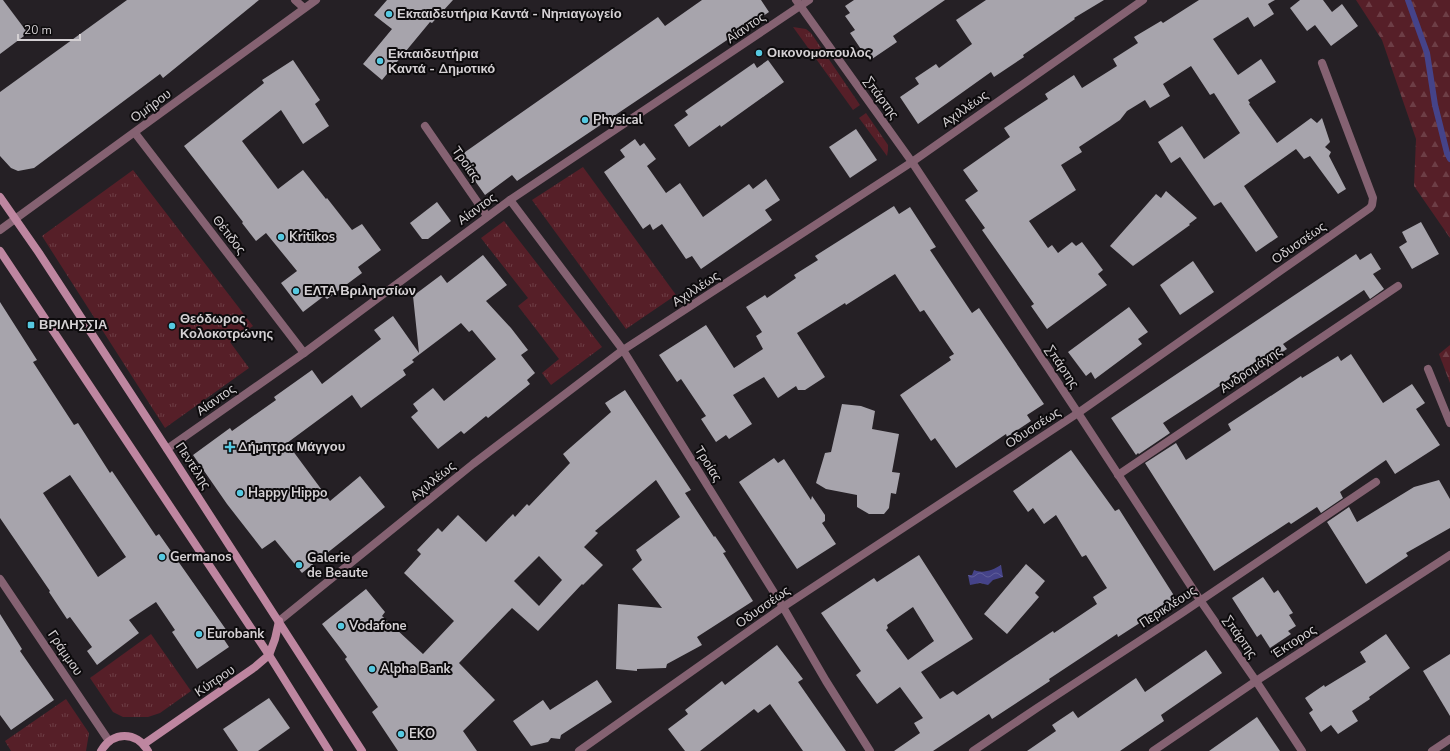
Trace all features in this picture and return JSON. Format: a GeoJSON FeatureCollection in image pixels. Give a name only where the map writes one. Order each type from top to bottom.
{"type":"FeatureCollection","features":[{"type":"Feature","properties":{"kind":"main road","name":"Πεντέλης"},"geometry":{"type":"LineString","coordinates":[[0,197],[279,620],[362,751]]}},
{"type":"Feature","properties":{"kind":"main road"},"geometry":{"type":"LineString","coordinates":[[0,250],[269,654],[329,751]]}},
{"type":"Feature","properties":{"kind":"main road","name":"Κύπρου"},"geometry":{"type":"LineString","coordinates":[[146,748],[247,673],[269,654],[275,639],[279,620]]}},
{"type":"Feature","properties":{"kind":"main road"},"geometry":{"type":"LineString","coordinates":[[101,751],[109,741],[116,737],[124,736],[138,740],[146,748]]}},
{"type":"Feature","properties":{"kind":"street"},"geometry":{"type":"LineString","coordinates":[[295,0],[304,8]]}},
{"type":"Feature","properties":{"kind":"street","name":"Ομήρου"},"geometry":{"type":"LineString","coordinates":[[0,230],[316,0]]}},
{"type":"Feature","properties":{"kind":"street","name":"Αίαντος"},"geometry":{"type":"LineString","coordinates":[[167,449],[304,353],[510,200],[798,3],[809,0]]}},
{"type":"Feature","properties":{"kind":"street","name":"Αχιλλέως"},"geometry":{"type":"LineString","coordinates":[[279,620],[473,464],[623,350],[912,162],[1143,0]]}},
{"type":"Feature","properties":{"kind":"street","name":"Σπάρτης"},"geometry":{"type":"LineString","coordinates":[[798,3],[912,162],[1200,600],[1302,751]]}},
{"type":"Feature","properties":{"kind":"street","name":"Οδυσσέως"},"geometry":{"type":"LineString","coordinates":[[579,751],[783,607],[1078,413],[1367,210],[1372,205],[1373,198],[1322,64]]}},
{"type":"Feature","properties":{"kind":"street","name":"Τροίας"},"geometry":{"type":"LineString","coordinates":[[425,126],[488,216]]}},
{"type":"Feature","properties":{"kind":"street","name":"Θέτιδος"},"geometry":{"type":"LineString","coordinates":[[135,133],[304,353]]}},
{"type":"Feature","properties":{"kind":"street","name":"Τροίας"},"geometry":{"type":"LineString","coordinates":[[510,200],[623,350],[783,607],[826,681],[870,751]]}},
{"type":"Feature","properties":{"kind":"street","name":"Ανδρομάχης"},"geometry":{"type":"LineString","coordinates":[[1118,475],[1398,286]]}},
{"type":"Feature","properties":{"kind":"street"},"geometry":{"type":"LineString","coordinates":[[1428,370],[1450,424]]}},
{"type":"Feature","properties":{"kind":"street","name":"Περικλέους"},"geometry":{"type":"LineString","coordinates":[[973,751],[1376,482]]}},
{"type":"Feature","properties":{"kind":"street","name":"Έκτορος"},"geometry":{"type":"LineString","coordinates":[[1152,751],[1256,681],[1450,555]]}},
{"type":"Feature","properties":{"kind":"street","name":"Γράμμου"},"geometry":{"type":"LineString","coordinates":[[0,579],[109,741]]}},
{"type":"Feature","properties":{"kind":"street"},"geometry":{"type":"LineString","coordinates":[[1432,751],[1450,739]]}},
{"type":"Feature","properties":{"kind":"green space"},"geometry":{"type":"Polygon","coordinates":[[[1356,0],[1450,0],[1450,238],[1414,186],[1416,139],[1382,40],[1356,0]]]}},
{"type":"Feature","properties":{"kind":"green space"},"geometry":{"type":"Polygon","coordinates":[[[793,27],[806,29],[811,33],[860,105],[853,110],[793,27]]]}},
{"type":"Feature","properties":{"kind":"green space"},"geometry":{"type":"Polygon","coordinates":[[[866,113],[888,145],[887,156],[859,118],[866,113]]]}},
{"type":"Feature","properties":{"kind":"green space"},"geometry":{"type":"Polygon","coordinates":[[[583,167],[676,295],[626,329],[532,200],[583,167]]]}},
{"type":"Feature","properties":{"kind":"green space"},"geometry":{"type":"Polygon","coordinates":[[[133,170],[253,326],[230,342],[249,368],[165,428],[42,236],[133,170]]]}},
{"type":"Feature","properties":{"kind":"green space"},"geometry":{"type":"Polygon","coordinates":[[[504,221],[602,347],[551,385],[542,373],[559,359],[518,306],[528,298],[481,238],[504,221]]]}},
{"type":"Feature","properties":{"kind":"green space"},"geometry":{"type":"Polygon","coordinates":[[[1450,345],[1450,383],[1439,354],[1450,345]]]}},
{"type":"Feature","properties":{"kind":"green space"},"geometry":{"type":"Polygon","coordinates":[[[151,634],[191,691],[160,713],[148,717],[123,717],[113,712],[90,678],[151,634]]]}},
{"type":"Feature","properties":{"kind":"green space"},"geometry":{"type":"Polygon","coordinates":[[[66,699],[89,733],[86,751],[11,751],[5,741],[66,699]]]}},
{"type":"Feature","properties":{"kind":"water"},"geometry":{"type":"Polygon","coordinates":[[[1001,565],[1003,577],[993,580],[988,585],[980,583],[970,585],[968,575],[972,575],[974,570],[981,572],[988,571],[1001,565]]]}},
{"type":"Feature","properties":{"kind":"building"},"geometry":{"type":"Polygon","coordinates":[[[0,0],[3,0],[27,32],[23,34],[24,36],[0,54],[0,0]]]}},
{"type":"Feature","properties":{"kind":"building"},"geometry":{"type":"Polygon","coordinates":[[[127,0],[259,0],[163,78],[160,74],[34,168],[18,171],[11,168],[0,156],[0,92],[127,0]]]}},
{"type":"Feature","properties":{"kind":"building"},"geometry":{"type":"Polygon","coordinates":[[[387,0],[453,0],[432,23],[430,22],[382,80],[363,64],[392,29],[374,15],[387,0]]]}},
{"type":"Feature","properties":{"kind":"building"},"geometry":{"type":"Polygon","coordinates":[[[702,0],[761,0],[769,12],[517,181],[512,175],[485,195],[458,157],[658,17],[665,26],[702,0]]]}},
{"type":"Feature","properties":{"kind":"building"},"geometry":{"type":"Polygon","coordinates":[[[854,0],[945,0],[893,36],[897,42],[869,61],[850,33],[855,30],[845,16],[850,13],[845,6],[854,0]]]}},
{"type":"Feature","properties":{"kind":"building"},"geometry":{"type":"Polygon","coordinates":[[[986,0],[1104,0],[1074,18],[1075,19],[1023,55],[1024,57],[994,77],[991,72],[918,124],[900,97],[919,84],[915,78],[936,64],[939,68],[972,44],[956,20],[986,0]]]}},
{"type":"Feature","properties":{"kind":"building"},"geometry":{"type":"Polygon","coordinates":[[[1199,0],[1275,0],[1268,4],[1274,14],[1254,27],[1248,17],[1213,39],[1238,75],[1261,59],[1276,82],[1248,100],[1250,103],[1249,104],[1277,143],[1311,118],[1317,123],[1322,118],[1330,142],[1325,147],[1331,152],[1329,156],[1346,189],[1338,194],[1310,156],[1304,159],[1296,149],[1244,186],[1278,237],[1256,252],[1221,202],[1214,206],[1180,157],[1171,163],[1158,142],[1182,126],[1204,159],[1240,133],[1214,93],[1210,95],[1191,66],[1163,84],[1170,96],[1150,108],[1145,100],[1127,111],[1120,120],[1079,147],[1082,152],[1061,165],[1076,190],[1029,221],[1048,248],[1052,245],[1058,253],[1072,242],[1076,246],[1082,242],[1103,270],[1098,274],[1107,285],[1047,329],[1031,306],[1034,304],[982,230],[985,228],[965,200],[978,191],[963,170],[1010,137],[1004,128],[1048,99],[1045,94],[1074,75],[1082,88],[1117,66],[1113,59],[1138,43],[1134,37],[1161,21],[1163,23],[1199,0]]]}},
{"type":"Feature","properties":{"kind":"building"},"geometry":{"type":"Polygon","coordinates":[[[1300,0],[1323,0],[1332,12],[1342,4],[1358,26],[1331,46],[1315,25],[1307,31],[1290,8],[1300,0]]]}},
{"type":"Feature","properties":{"kind":"building"},"geometry":{"type":"Polygon","coordinates":[[[293,60],[320,100],[315,104],[329,126],[303,144],[281,110],[242,141],[278,189],[303,170],[352,230],[362,224],[381,250],[358,267],[362,273],[327,299],[324,296],[303,312],[281,283],[297,271],[266,233],[256,241],[184,146],[264,83],[262,80],[293,60]]]}},
{"type":"Feature","properties":{"kind":"building"},"geometry":{"type":"Polygon","coordinates":[[[768,60],[784,82],[721,127],[720,125],[689,147],[674,125],[688,115],[685,111],[754,63],[757,68],[768,60]]]}},
{"type":"Feature","properties":{"kind":"building"},"geometry":{"type":"Polygon","coordinates":[[[856,129],[877,160],[850,178],[829,147],[856,129]]]}},
{"type":"Feature","properties":{"kind":"building"},"geometry":{"type":"Polygon","coordinates":[[[635,139],[640,146],[644,143],[656,159],[647,166],[666,193],[680,183],[703,217],[749,184],[753,189],[766,179],[780,200],[765,210],[772,220],[701,269],[692,256],[686,259],[662,224],[653,230],[650,224],[643,229],[604,172],[625,157],[620,150],[635,139]]]}},
{"type":"Feature","properties":{"kind":"building"},"geometry":{"type":"Polygon","coordinates":[[[1166,191],[1197,218],[1189,224],[1190,225],[1133,266],[1110,246],[1156,194],[1161,198],[1166,191]]]}},
{"type":"Feature","properties":{"kind":"building"},"geometry":{"type":"Polygon","coordinates":[[[437,202],[451,221],[428,239],[422,239],[410,223],[437,202]]]}},
{"type":"Feature","properties":{"kind":"building"},"geometry":{"type":"Polygon","coordinates":[[[894,206],[899,214],[910,207],[936,247],[930,250],[972,313],[979,308],[1044,404],[1027,415],[1031,421],[1007,437],[1006,434],[956,468],[935,438],[931,441],[900,395],[951,360],[949,357],[954,354],[924,310],[920,312],[895,274],[846,305],[845,303],[797,333],[825,377],[805,390],[798,390],[796,386],[778,398],[764,377],[733,395],[752,424],[729,439],[726,435],[716,442],[701,419],[706,416],[681,379],[677,382],[659,355],[706,325],[734,368],[763,349],[756,336],[762,332],[746,307],[765,295],[767,298],[796,278],[794,275],[818,260],[815,256],[894,206]]]}},
{"type":"Feature","properties":{"kind":"building"},"geometry":{"type":"Polygon","coordinates":[[[1421,222],[1439,254],[1412,269],[1399,247],[1407,242],[1402,232],[1421,222]]]}},
{"type":"Feature","properties":{"kind":"building"},"geometry":{"type":"Polygon","coordinates":[[[1371,253],[1381,269],[1373,274],[1384,289],[1370,299],[1364,290],[1283,344],[1287,349],[1244,377],[1241,372],[1163,423],[1170,433],[1136,455],[1111,418],[1356,254],[1360,260],[1371,253]]]}},
{"type":"Feature","properties":{"kind":"building"},"geometry":{"type":"Polygon","coordinates":[[[483,255],[507,285],[486,301],[511,328],[528,350],[521,355],[535,373],[527,380],[530,384],[488,418],[486,416],[464,434],[461,431],[438,449],[411,417],[418,411],[413,404],[433,388],[444,401],[496,359],[472,330],[469,332],[461,323],[412,360],[414,362],[403,370],[406,375],[361,408],[352,395],[287,443],[330,501],[360,476],[385,507],[302,573],[275,540],[262,549],[227,504],[193,455],[230,428],[232,431],[276,400],[274,397],[312,370],[322,384],[381,339],[374,330],[393,316],[419,353],[413,296],[441,275],[447,283],[483,255]]]}},
{"type":"Feature","properties":{"kind":"building"},"geometry":{"type":"Polygon","coordinates":[[[1193,261],[1214,292],[1180,315],[1160,285],[1193,261]]]}},
{"type":"Feature","properties":{"kind":"building"},"geometry":{"type":"Polygon","coordinates":[[[0,302],[37,360],[33,362],[74,425],[78,423],[110,473],[112,471],[156,536],[159,534],[227,631],[221,635],[229,647],[197,669],[172,632],[175,630],[156,602],[129,620],[139,633],[97,665],[87,651],[92,647],[70,617],[67,619],[49,592],[50,591],[0,518],[0,302]],[[70,475],[43,493],[98,577],[126,557],[70,475]]]}},
{"type":"Feature","properties":{"kind":"building"},"geometry":{"type":"Polygon","coordinates":[[[1129,307],[1148,332],[1138,339],[1142,344],[1095,379],[1091,372],[1086,376],[1068,352],[1129,307]]]}},
{"type":"Feature","properties":{"kind":"building"},"geometry":{"type":"Polygon","coordinates":[[[1351,354],[1383,403],[1412,384],[1425,403],[1416,409],[1440,445],[1395,474],[1386,460],[1340,492],[1343,498],[1321,513],[1317,507],[1291,524],[1289,522],[1214,571],[1145,463],[1176,443],[1186,460],[1231,430],[1228,424],[1301,376],[1302,378],[1338,356],[1341,361],[1351,354]]]}},
{"type":"Feature","properties":{"kind":"building"},"geometry":{"type":"Polygon","coordinates":[[[625,390],[691,490],[685,493],[714,537],[715,536],[726,552],[723,553],[753,601],[697,637],[702,645],[667,664],[666,668],[637,669],[637,671],[616,669],[618,604],[662,608],[632,569],[642,560],[636,550],[680,517],[656,480],[595,531],[598,533],[584,547],[603,565],[583,585],[582,584],[538,631],[512,608],[459,663],[495,700],[463,731],[477,751],[398,751],[372,712],[378,707],[345,659],[347,657],[322,624],[366,589],[385,612],[382,616],[423,654],[454,621],[404,573],[421,554],[417,550],[438,528],[442,532],[458,515],[486,542],[513,514],[515,517],[527,504],[529,506],[570,463],[563,454],[611,412],[605,403],[625,390]],[[539,556],[514,581],[539,606],[562,580],[539,556]]]}},
{"type":"Feature","properties":{"kind":"building"},"geometry":{"type":"Polygon","coordinates":[[[842,404],[861,406],[875,411],[872,429],[899,434],[892,472],[900,473],[896,494],[891,493],[889,508],[884,514],[869,514],[857,507],[857,495],[826,489],[816,483],[825,453],[831,452],[842,404]]]}},
{"type":"Feature","properties":{"kind":"building"},"geometry":{"type":"Polygon","coordinates":[[[1071,450],[1115,511],[1119,509],[1180,605],[1152,622],[1149,617],[1118,637],[1117,634],[992,719],[989,714],[933,751],[894,751],[920,733],[914,723],[923,718],[900,687],[877,704],[856,675],[861,671],[821,613],[874,578],[877,582],[919,555],[973,639],[921,672],[940,699],[953,691],[957,695],[1053,631],[1054,633],[1097,604],[1093,597],[1107,588],[1086,555],[1082,557],[1056,515],[1044,524],[1033,508],[1028,512],[1013,491],[1071,450]],[[913,607],[887,625],[888,628],[886,630],[908,660],[934,641],[913,607]]]}},
{"type":"Feature","properties":{"kind":"building"},"geometry":{"type":"Polygon","coordinates":[[[774,458],[778,463],[784,459],[811,500],[812,496],[825,515],[825,521],[822,523],[836,544],[797,569],[739,482],[774,458]]]}},
{"type":"Feature","properties":{"kind":"building"},"geometry":{"type":"Polygon","coordinates":[[[1439,480],[1450,499],[1450,528],[1406,553],[1408,556],[1366,584],[1327,522],[1349,507],[1357,522],[1414,487],[1439,480]]]}},
{"type":"Feature","properties":{"kind":"building"},"geometry":{"type":"Polygon","coordinates":[[[1026,564],[1045,581],[1035,593],[1039,597],[1007,634],[984,614],[1026,564]]]}},
{"type":"Feature","properties":{"kind":"building"},"geometry":{"type":"Polygon","coordinates":[[[1263,577],[1274,593],[1278,590],[1293,613],[1289,615],[1296,626],[1288,631],[1291,634],[1270,648],[1261,634],[1257,637],[1232,598],[1263,577]]]}},
{"type":"Feature","properties":{"kind":"building"},"geometry":{"type":"Polygon","coordinates":[[[0,614],[22,649],[20,651],[54,700],[11,730],[0,715],[0,614]]]}},
{"type":"Feature","properties":{"kind":"building"},"geometry":{"type":"Polygon","coordinates":[[[1386,634],[1410,668],[1352,711],[1358,721],[1338,734],[1331,725],[1321,732],[1309,713],[1313,710],[1305,698],[1324,685],[1325,687],[1366,662],[1360,652],[1386,634]]]}},
{"type":"Feature","properties":{"kind":"building"},"geometry":{"type":"Polygon","coordinates":[[[777,645],[803,679],[798,682],[846,751],[803,751],[770,704],[758,713],[754,709],[700,751],[685,751],[668,729],[688,714],[685,710],[722,681],[725,685],[777,645]]]}},
{"type":"Feature","properties":{"kind":"building"},"geometry":{"type":"Polygon","coordinates":[[[1206,650],[1222,673],[1161,715],[1164,721],[1120,751],[1027,751],[1056,731],[1052,725],[1073,711],[1078,718],[1136,678],[1145,692],[1206,650]]]}},
{"type":"Feature","properties":{"kind":"building"},"geometry":{"type":"Polygon","coordinates":[[[1450,654],[1450,716],[1423,671],[1450,654]]]}},
{"type":"Feature","properties":{"kind":"building"},"geometry":{"type":"Polygon","coordinates":[[[597,680],[612,702],[561,735],[560,739],[551,738],[548,742],[531,746],[513,721],[543,700],[550,710],[597,680]]]}},
{"type":"Feature","properties":{"kind":"building"},"geometry":{"type":"Polygon","coordinates":[[[269,698],[290,728],[258,751],[238,751],[223,729],[269,698]]]}},
{"type":"Feature","properties":{"kind":"building"},"geometry":{"type":"Polygon","coordinates":[[[1257,717],[1280,751],[1209,751],[1257,717]]]}},
{"type":"Feature","properties":{"kind":"waterway"},"geometry":{"type":"LineString","coordinates":[[1408,0],[1427,53],[1435,105],[1447,153],[1450,159]]}},
{"type":"Feature","properties":{"kind":"place","name":"Εκπαιδευτήρια Καντά - Νηπιαγωγείο"},"geometry":{"type":"Point","coordinates":[389,14]}},
{"type":"Feature","properties":{"kind":"place","name":"Οικονομοπουλος"},"geometry":{"type":"Point","coordinates":[759,53]}},
{"type":"Feature","properties":{"kind":"place","name":"Εκπαιδευτήρια Καντά - Δημοτικό"},"geometry":{"type":"Point","coordinates":[380,61]}},
{"type":"Feature","properties":{"kind":"place","name":"Physical"},"geometry":{"type":"Point","coordinates":[585,120]}},
{"type":"Feature","properties":{"kind":"place","name":"Kritikos"},"geometry":{"type":"Point","coordinates":[281,237]}},
{"type":"Feature","properties":{"kind":"place","name":"ΕΛΤΑ Βριλησσίων"},"geometry":{"type":"Point","coordinates":[296,291]}},
{"type":"Feature","properties":{"kind":"place","name":"ΒΡΙΛΗΣΣΙΑ"},"geometry":{"type":"Point","coordinates":[31,325]}},
{"type":"Feature","properties":{"kind":"place","name":"Θεόδωρος Κολοκοτρώνης"},"geometry":{"type":"Point","coordinates":[172,326]}},
{"type":"Feature","properties":{"kind":"place","name":"Δήμητρα Μάγγου"},"geometry":{"type":"Point","coordinates":[230,447]}},
{"type":"Feature","properties":{"kind":"place","name":"Happy Hippo"},"geometry":{"type":"Point","coordinates":[240,493]}},
{"type":"Feature","properties":{"kind":"place","name":"Germanos"},"geometry":{"type":"Point","coordinates":[162,557]}},
{"type":"Feature","properties":{"kind":"place","name":"Galerie de Beaute"},"geometry":{"type":"Point","coordinates":[299,565]}},
{"type":"Feature","properties":{"kind":"place","name":"Vodafone"},"geometry":{"type":"Point","coordinates":[341,626]}},
{"type":"Feature","properties":{"kind":"place","name":"Eurobank"},"geometry":{"type":"Point","coordinates":[199,634]}},
{"type":"Feature","properties":{"kind":"place","name":"Alpha Bank"},"geometry":{"type":"Point","coordinates":[372,669]}},
{"type":"Feature","properties":{"kind":"place","name":"EKO"},"geometry":{"type":"Point","coordinates":[401,734]}}]}
